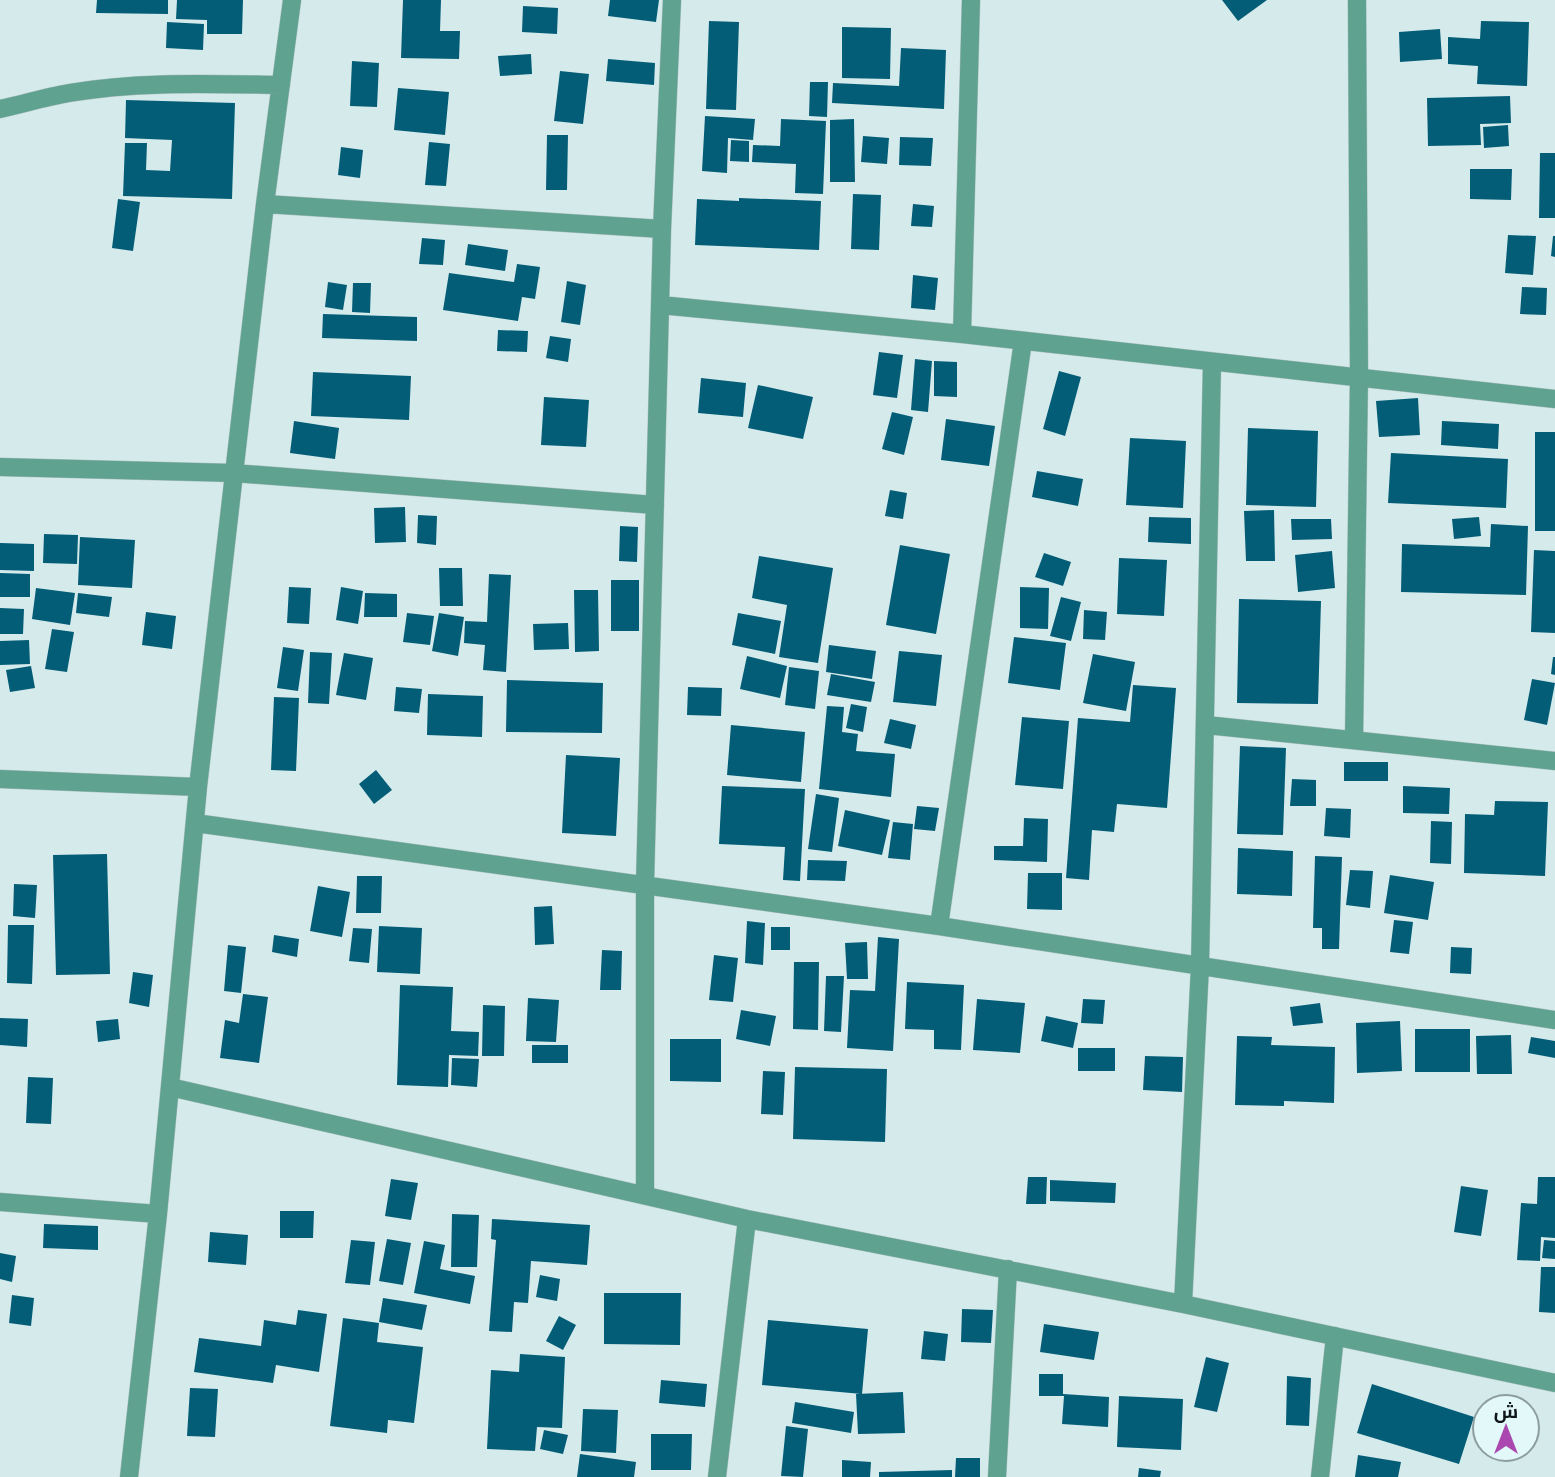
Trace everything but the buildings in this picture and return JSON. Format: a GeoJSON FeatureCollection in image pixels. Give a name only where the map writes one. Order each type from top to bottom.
{"type":"FeatureCollection","features":[{"type":"Feature","properties":{"kind":"street"},"geometry":{"type":"LineString","coordinates":[[129,1477],[158,1214],[198,787],[265,204],[292,0]]}},
{"type":"Feature","properties":{"kind":"street"},"geometry":{"type":"LineString","coordinates":[[645,1195],[645,884],[662,229],[672,0]]}},
{"type":"Feature","properties":{"kind":"street"},"geometry":{"type":"LineString","coordinates":[[962,334],[971,0]]}},
{"type":"Feature","properties":{"kind":"street"},"geometry":{"type":"LineString","coordinates":[[1354,740],[1359,376],[1357,0]]}},
{"type":"Feature","properties":{"kind":"street"},"geometry":{"type":"LineString","coordinates":[[0,110],[68,93],[116,87],[166,84],[281,85]]}},
{"type":"Feature","properties":{"kind":"street"},"geometry":{"type":"LineString","coordinates":[[265,204],[662,229]]}},
{"type":"Feature","properties":{"kind":"street"},"geometry":{"type":"LineString","coordinates":[[660,305],[962,334],[1555,399]]}},
{"type":"Feature","properties":{"kind":"street"},"geometry":{"type":"LineString","coordinates":[[939,926],[1023,341]]}},
{"type":"Feature","properties":{"kind":"street"},"geometry":{"type":"LineString","coordinates":[[1183,1304],[1200,967],[1212,362]]}},
{"type":"Feature","properties":{"kind":"street"},"geometry":{"type":"LineString","coordinates":[[0,467],[234,472],[655,505]]}},
{"type":"Feature","properties":{"kind":"street"},"geometry":{"type":"LineString","coordinates":[[1206,725],[1555,761]]}},
{"type":"Feature","properties":{"kind":"street"},"geometry":{"type":"LineString","coordinates":[[0,779],[198,787]]}},
{"type":"Feature","properties":{"kind":"street"},"geometry":{"type":"LineString","coordinates":[[195,823],[939,926],[1555,1020]]}},
{"type":"Feature","properties":{"kind":"street"},"geometry":{"type":"LineString","coordinates":[[170,1087],[747,1219],[1183,1304],[1555,1383]]}},
{"type":"Feature","properties":{"kind":"street"},"geometry":{"type":"LineString","coordinates":[[0,1202],[158,1214]]}},
{"type":"Feature","properties":{"kind":"street"},"geometry":{"type":"LineString","coordinates":[[717,1477],[747,1219]]}},
{"type":"Feature","properties":{"kind":"street"},"geometry":{"type":"LineString","coordinates":[[998,1477],[1009,1269]]}},
{"type":"Feature","properties":{"kind":"street"},"geometry":{"type":"LineString","coordinates":[[1320,1477],[1335,1336]]}}]}
